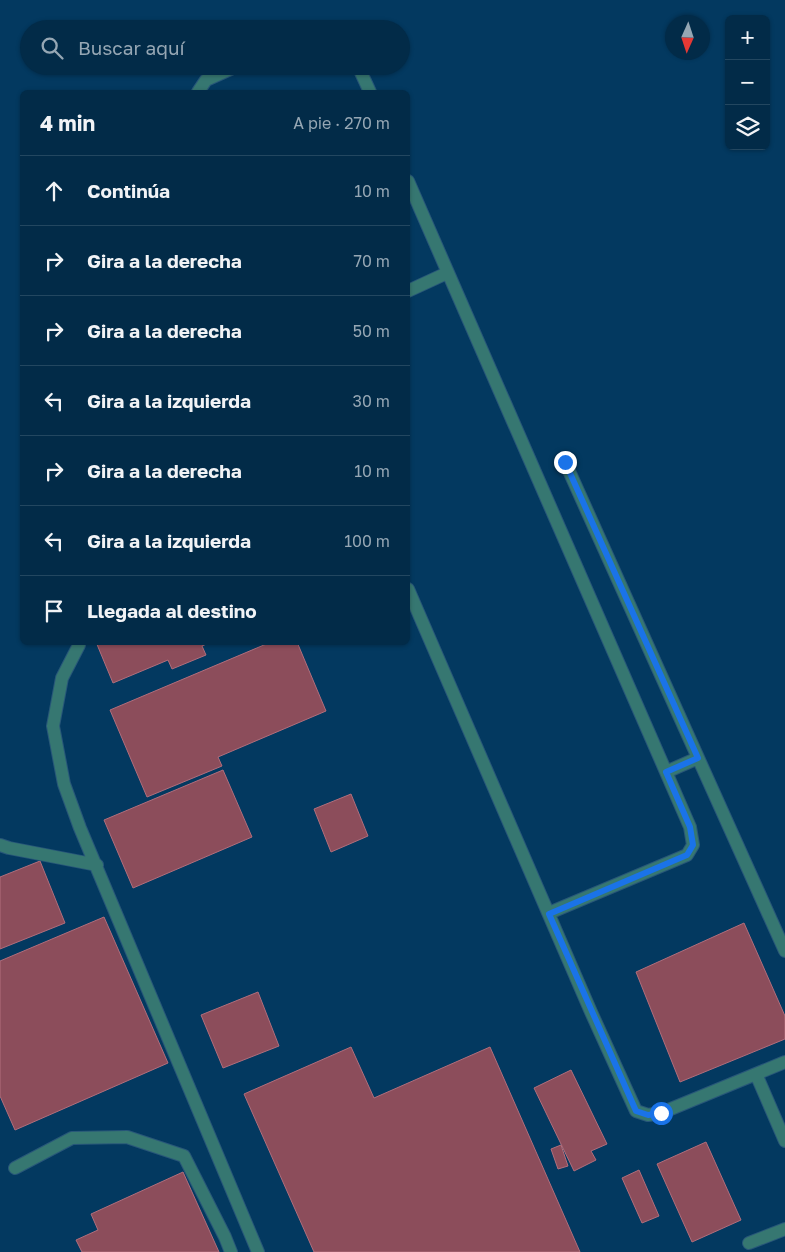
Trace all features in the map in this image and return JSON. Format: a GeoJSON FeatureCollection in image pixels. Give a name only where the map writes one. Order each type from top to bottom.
{"type":"FeatureCollection","features":[{"type":"Feature","properties":{"kind":"lane"},"geometry":{"type":"LineString","coordinates":[[199,90],[206,80],[217,75]]}},
{"type":"Feature","properties":{"kind":"lane"},"geometry":{"type":"LineString","coordinates":[[362,75],[369,90]]}},
{"type":"Feature","properties":{"kind":"lane"},"geometry":{"type":"LineString","coordinates":[[410,186],[690,827],[693,845],[687,855],[549,914]]}},
{"type":"Feature","properties":{"kind":"lane"},"geometry":{"type":"LineString","coordinates":[[410,290],[447,273]]}},
{"type":"Feature","properties":{"kind":"lane"},"geometry":{"type":"LineString","coordinates":[[565,462],[785,951]]}},
{"type":"Feature","properties":{"kind":"lane"},"geometry":{"type":"LineString","coordinates":[[410,594],[636,1111],[648,1115],[661,1113],[785,1062]]}},
{"type":"Feature","properties":{"kind":"lane"},"geometry":{"type":"LineString","coordinates":[[79,645],[62,678],[53,726],[64,784],[80,828],[258,1252]]}},
{"type":"Feature","properties":{"kind":"lane"},"geometry":{"type":"LineString","coordinates":[[666,772],[698,758]]}},
{"type":"Feature","properties":{"kind":"lane"},"geometry":{"type":"LineString","coordinates":[[0,845],[97,865]]}},
{"type":"Feature","properties":{"kind":"lane"},"geometry":{"type":"LineString","coordinates":[[756,1074],[785,1141]]}},
{"type":"Feature","properties":{"kind":"lane"},"geometry":{"type":"LineString","coordinates":[[15,1168],[72,1138],[127,1137],[184,1156],[231,1252]]}},
{"type":"Feature","properties":{"kind":"lane"},"geometry":{"type":"LineString","coordinates":[[749,1243],[785,1229]]}},
{"type":"Feature","properties":{"kind":"building"},"geometry":{"type":"Polygon","coordinates":[[[97,645],[204,645],[202,646],[206,655],[172,669],[168,660],[113,683],[97,645]]]}},
{"type":"Feature","properties":{"kind":"building"},"geometry":{"type":"Polygon","coordinates":[[[264,645],[298,645],[326,711],[218,757],[222,766],[147,797],[110,710],[264,645]]]}},
{"type":"Feature","properties":{"kind":"building"},"geometry":{"type":"Polygon","coordinates":[[[223,770],[252,837],[133,888],[104,820],[223,770]]]}},
{"type":"Feature","properties":{"kind":"building"},"geometry":{"type":"Polygon","coordinates":[[[351,794],[368,836],[331,852],[314,809],[351,794]]]}},
{"type":"Feature","properties":{"kind":"building"},"geometry":{"type":"Polygon","coordinates":[[[40,861],[65,923],[0,949],[0,877],[40,861]]]}},
{"type":"Feature","properties":{"kind":"building"},"geometry":{"type":"Polygon","coordinates":[[[104,917],[168,1063],[15,1130],[0,1096],[0,961],[104,917]]]}},
{"type":"Feature","properties":{"kind":"building"},"geometry":{"type":"Polygon","coordinates":[[[744,923],[785,1016],[785,1039],[680,1082],[636,972],[744,923]]]}},
{"type":"Feature","properties":{"kind":"building"},"geometry":{"type":"Polygon","coordinates":[[[258,992],[279,1046],[223,1068],[201,1015],[258,992]]]}},
{"type":"Feature","properties":{"kind":"building"},"geometry":{"type":"Polygon","coordinates":[[[351,1047],[374,1098],[490,1047],[580,1252],[314,1252],[244,1094],[351,1047]]]}},
{"type":"Feature","properties":{"kind":"building"},"geometry":{"type":"Polygon","coordinates":[[[571,1070],[607,1144],[591,1151],[596,1160],[574,1171],[534,1088],[571,1070]]]}},
{"type":"Feature","properties":{"kind":"building"},"geometry":{"type":"Polygon","coordinates":[[[706,1142],[741,1220],[692,1242],[657,1164],[706,1142]]]}},
{"type":"Feature","properties":{"kind":"building"},"geometry":{"type":"Polygon","coordinates":[[[561,1145],[568,1166],[558,1169],[551,1149],[561,1145]]]}},
{"type":"Feature","properties":{"kind":"building"},"geometry":{"type":"Polygon","coordinates":[[[639,1170],[659,1216],[642,1223],[622,1178],[639,1170]]]}},
{"type":"Feature","properties":{"kind":"building"},"geometry":{"type":"Polygon","coordinates":[[[183,1172],[219,1252],[82,1252],[76,1240],[98,1230],[91,1214],[183,1172]]]}},
{"type":"Feature","properties":{"kind":"route"},"geometry":{"type":"LineString","coordinates":[[565,462],[698,758],[666,772],[690,827],[693,845],[687,855],[549,914],[636,1111],[648,1115],[661,1113]]}}]}
